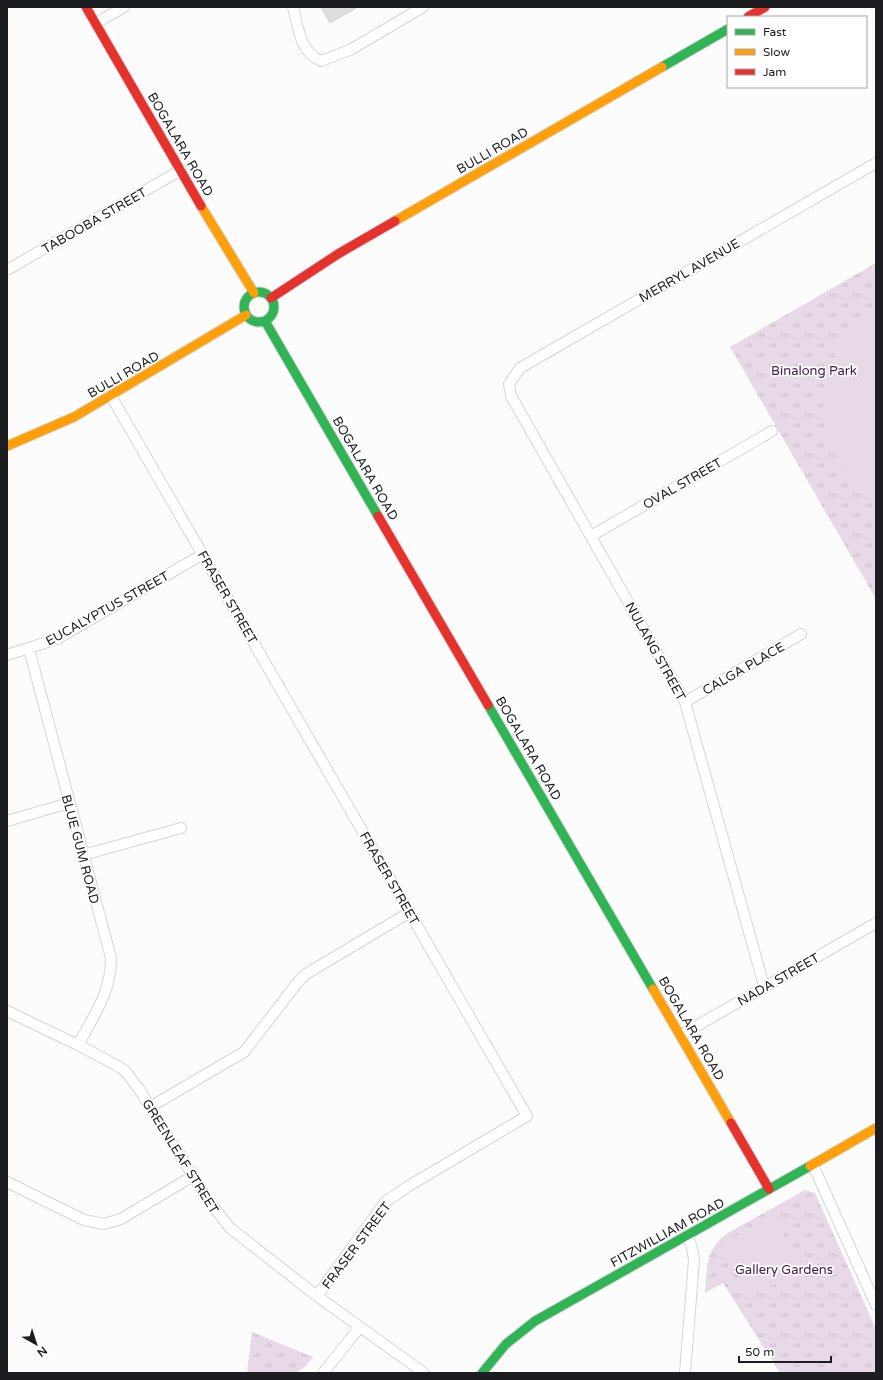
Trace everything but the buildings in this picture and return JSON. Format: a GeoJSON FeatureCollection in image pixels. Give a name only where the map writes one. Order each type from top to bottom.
{"type":"FeatureCollection","features":[{"type":"Feature","properties":{"kind":"street","name":"BOGALARA ROAD"},"geometry":{"type":"LineString","coordinates":[[86,7],[254,293]]}},
{"type":"Feature","properties":{"kind":"street"},"geometry":{"type":"LineString","coordinates":[[96,23],[124,7]]}},
{"type":"Feature","properties":{"kind":"street"},"geometry":{"type":"LineString","coordinates":[[293,7],[303,45],[313,57],[321,61],[350,50],[423,7]]}},
{"type":"Feature","properties":{"kind":"street"},"geometry":{"type":"LineString","coordinates":[[750,16],[765,7]]}},
{"type":"Feature","properties":{"kind":"street","name":"BULLI ROAD"},"geometry":{"type":"LineString","coordinates":[[271,298],[338,254],[727,29]]}},
{"type":"Feature","properties":{"kind":"street","name":"MERRYL AVENUE"},"geometry":{"type":"LineString","coordinates":[[509,384],[520,368],[876,163]]}},
{"type":"Feature","properties":{"kind":"street","name":"TABOOBA STREET"},"geometry":{"type":"LineString","coordinates":[[7,270],[181,170]]}},
{"type":"Feature","properties":{"kind":"street"},"geometry":{"type":"LineString","coordinates":[[254,293],[267,294],[271,298],[274,310],[272,315],[265,321],[252,321],[246,315],[244,309],[245,302],[254,293]]}},
{"type":"Feature","properties":{"kind":"street","name":"BULLI ROAD"},"geometry":{"type":"LineString","coordinates":[[7,446],[62,424],[246,315]]}},
{"type":"Feature","properties":{"kind":"street","name":"BOGALARA ROAD"},"geometry":{"type":"LineString","coordinates":[[265,321],[769,1189]]}},
{"type":"Feature","properties":{"kind":"street","name":"NULANG STREET"},"geometry":{"type":"LineString","coordinates":[[509,384],[511,396],[685,702],[764,986]]}},
{"type":"Feature","properties":{"kind":"street","name":"FRASER STREET"},"geometry":{"type":"LineString","coordinates":[[111,396],[527,1116],[407,1187],[385,1202],[318,1296]]}},
{"type":"Feature","properties":{"kind":"street","name":"OVAL STREET"},"geometry":{"type":"LineString","coordinates":[[591,536],[772,431]]}},
{"type":"Feature","properties":{"kind":"street","name":"EUCALYPTUS STREET"},"geometry":{"type":"LineString","coordinates":[[7,655],[57,639],[203,554]]}},
{"type":"Feature","properties":{"kind":"street","name":"CALGA PLACE"},"geometry":{"type":"LineString","coordinates":[[685,702],[801,634]]}},
{"type":"Feature","properties":{"kind":"street","name":"BLUE GUM ROAD"},"geometry":{"type":"LineString","coordinates":[[29,649],[111,958],[111,974],[108,988],[78,1045]]}},
{"type":"Feature","properties":{"kind":"street"},"geometry":{"type":"LineString","coordinates":[[7,822],[69,804]]}},
{"type":"Feature","properties":{"kind":"street"},"geometry":{"type":"LineString","coordinates":[[83,855],[181,828]]}},
{"type":"Feature","properties":{"kind":"street"},"geometry":{"type":"LineString","coordinates":[[150,1107],[244,1052],[298,982],[306,974],[410,912]]}},
{"type":"Feature","properties":{"kind":"street","name":"NADA STREET"},"geometry":{"type":"LineString","coordinates":[[680,1035],[764,986],[876,924]]}},
{"type":"Feature","properties":{"kind":"street","name":"GREENLEAF STREET"},"geometry":{"type":"LineString","coordinates":[[7,1011],[78,1045],[116,1065],[124,1071],[150,1107],[215,1210],[230,1228],[318,1296],[424,1373]]}},
{"type":"Feature","properties":{"kind":"street","name":"FITZWILLIAM ROAD"},"geometry":{"type":"LineString","coordinates":[[482,1373],[504,1346],[523,1328],[876,1128]]}},
{"type":"Feature","properties":{"kind":"street"},"geometry":{"type":"LineString","coordinates":[[813,1165],[876,1305]]}},
{"type":"Feature","properties":{"kind":"street"},"geometry":{"type":"LineString","coordinates":[[7,1182],[84,1220],[104,1224],[121,1220],[193,1176]]}},
{"type":"Feature","properties":{"kind":"street"},"geometry":{"type":"LineString","coordinates":[[685,1373],[694,1260],[692,1247],[687,1236]]}},
{"type":"Feature","properties":{"kind":"street"},"geometry":{"type":"LineString","coordinates":[[324,1373],[360,1327]]}},
{"type":"Feature","properties":{"kind":"green space","name":"Binalong Park"},"geometry":{"type":"Polygon","coordinates":[[[876,263],[876,599],[730,347],[876,263]]]}},
{"type":"Feature","properties":{"kind":"green space"},"geometry":{"type":"Polygon","coordinates":[[[876,312],[876,497],[851,476],[840,463],[832,448],[826,429],[824,390],[828,371],[836,353],[846,337],[860,323],[876,312]]]}},
{"type":"Feature","properties":{"kind":"green space","name":"Gallery Gardens"},"geometry":{"type":"Polygon","coordinates":[[[805,1190],[815,1193],[876,1329],[876,1373],[780,1373],[723,1283],[705,1293],[708,1260],[719,1240],[726,1234],[805,1190]]]}},
{"type":"Feature","properties":{"kind":"green space"},"geometry":{"type":"Polygon","coordinates":[[[773,1216],[802,1269],[751,1297],[722,1244],[773,1216]]]}},
{"type":"Feature","properties":{"kind":"green space"},"geometry":{"type":"Polygon","coordinates":[[[252,1332],[313,1357],[305,1367],[295,1373],[247,1373],[252,1332]]]}},
{"type":"Feature","properties":{"kind":"traffic: fast"},"geometry":{"type":"LineString","coordinates":[[662,67],[727,30]]}},
{"type":"Feature","properties":{"kind":"traffic: fast"},"geometry":{"type":"LineString","coordinates":[[259,292],[265,293],[273,301],[274,307],[273,313],[265,321],[259,322],[253,321],[245,313],[244,307],[245,301],[253,293],[259,292]]}},
{"type":"Feature","properties":{"kind":"traffic: fast"},"geometry":{"type":"LineString","coordinates":[[265,321],[378,516]]}},
{"type":"Feature","properties":{"kind":"traffic: fast"},"geometry":{"type":"LineString","coordinates":[[488,705],[653,989]]}},
{"type":"Feature","properties":{"kind":"traffic: fast"},"geometry":{"type":"LineString","coordinates":[[482,1373],[506,1344],[535,1321],[810,1166]]}},
{"type":"Feature","properties":{"kind":"traffic: slow"},"geometry":{"type":"LineString","coordinates":[[395,221],[662,67]]}},
{"type":"Feature","properties":{"kind":"traffic: slow"},"geometry":{"type":"LineString","coordinates":[[201,206],[254,293]]}},
{"type":"Feature","properties":{"kind":"traffic: slow"},"geometry":{"type":"LineString","coordinates":[[7,446],[74,417],[246,315]]}},
{"type":"Feature","properties":{"kind":"traffic: slow"},"geometry":{"type":"LineString","coordinates":[[653,989],[731,1123]]}},
{"type":"Feature","properties":{"kind":"traffic: slow"},"geometry":{"type":"LineString","coordinates":[[810,1166],[876,1128]]}},
{"type":"Feature","properties":{"kind":"traffic: jam"},"geometry":{"type":"LineString","coordinates":[[86,7],[201,206]]}},
{"type":"Feature","properties":{"kind":"traffic: jam"},"geometry":{"type":"LineString","coordinates":[[750,16],[765,7]]}},
{"type":"Feature","properties":{"kind":"traffic: jam"},"geometry":{"type":"LineString","coordinates":[[271,298],[338,254],[395,221]]}},
{"type":"Feature","properties":{"kind":"traffic: jam"},"geometry":{"type":"LineString","coordinates":[[378,516],[488,705]]}},
{"type":"Feature","properties":{"kind":"traffic: jam"},"geometry":{"type":"LineString","coordinates":[[731,1123],[769,1189]]}}]}
